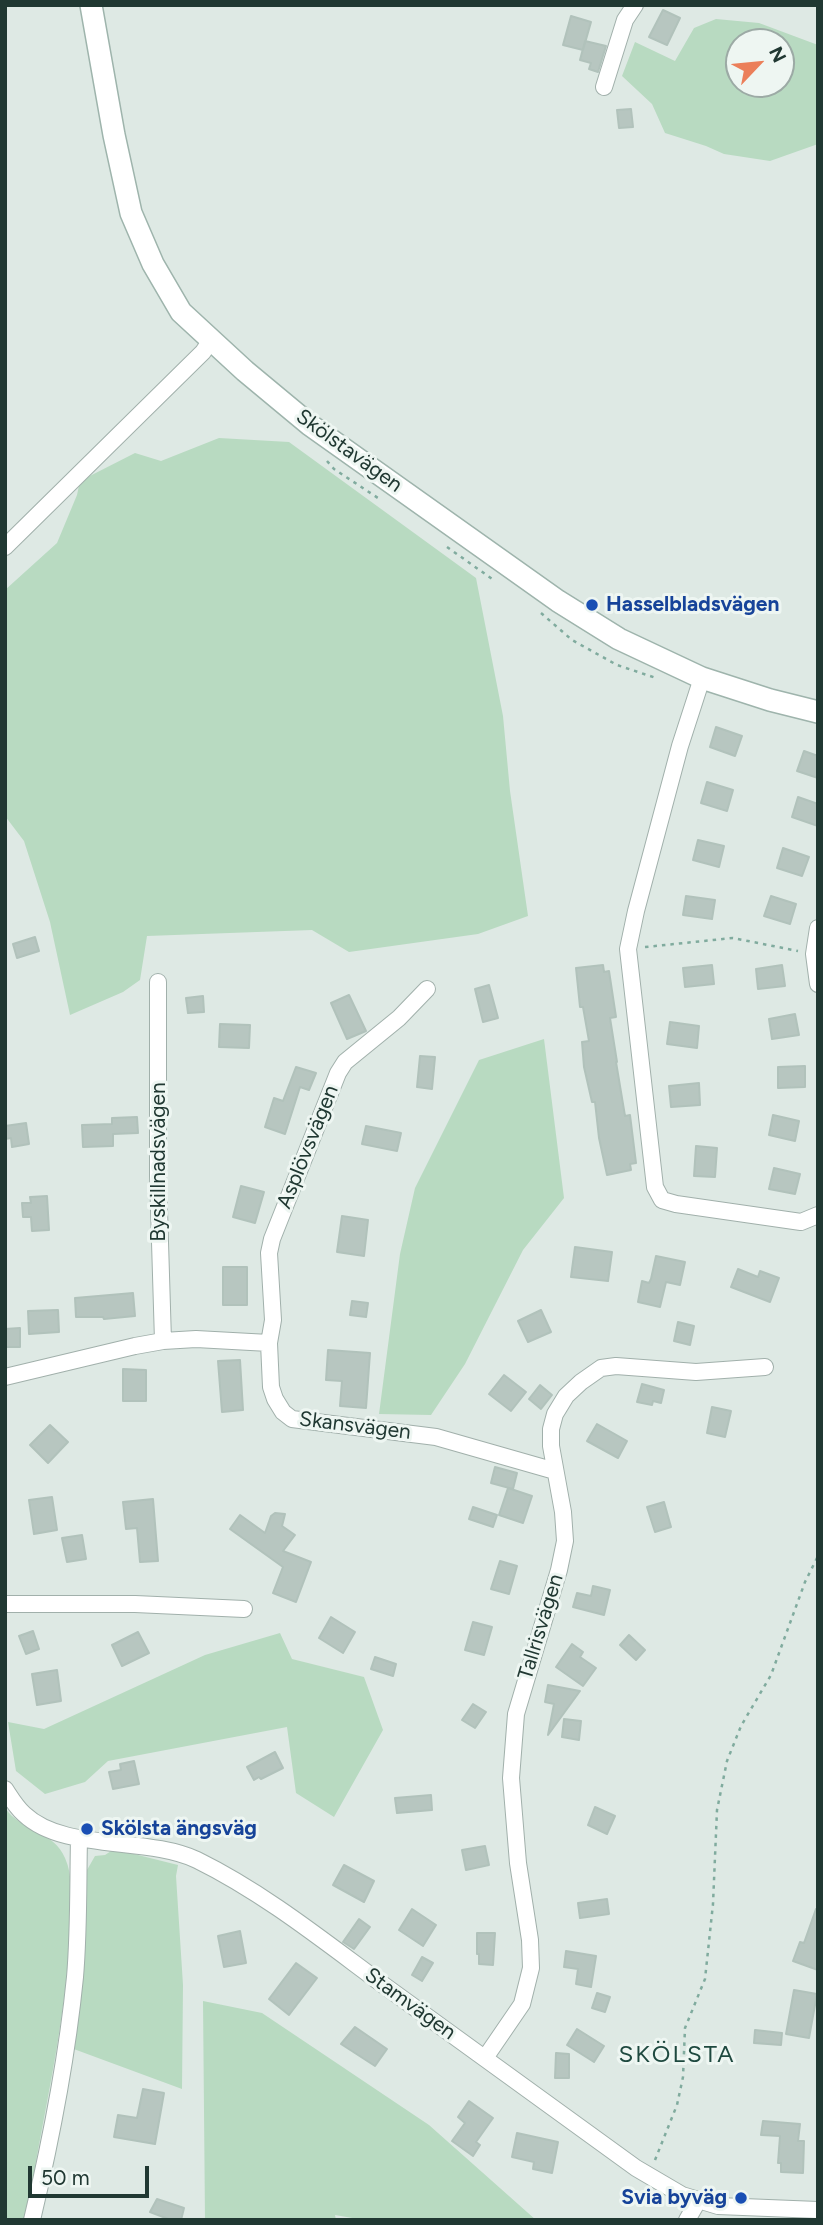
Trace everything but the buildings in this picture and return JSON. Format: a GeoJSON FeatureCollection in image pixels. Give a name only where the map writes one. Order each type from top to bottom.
{"type":"FeatureCollection","features":[{"type":"Feature","properties":{"kind":"street","name":"Skölstavägen"},"geometry":{"type":"LineString","coordinates":[[90,5],[131,213],[153,264],[181,312],[310,425],[558,601],[619,639],[702,678],[818,712]]}},
{"type":"Feature","properties":{"kind":"street"},"geometry":{"type":"LineString","coordinates":[[604,88],[625,20],[635,5]]}},
{"type":"Feature","properties":{"kind":"street"},"geometry":{"type":"LineString","coordinates":[[5,547],[203,352],[211,340]]}},
{"type":"Feature","properties":{"kind":"street"},"geometry":{"type":"LineString","coordinates":[[702,678],[680,747],[628,949],[655,1187],[662,1200],[801,1222],[818,1215]]}},
{"type":"Feature","properties":{"kind":"street"},"geometry":{"type":"LineString","coordinates":[[818,928],[814,954],[818,984]]}},
{"type":"Feature","properties":{"kind":"street","name":"Byskillnadsvägen"},"geometry":{"type":"LineString","coordinates":[[158,982],[163,1341]]}},
{"type":"Feature","properties":{"kind":"street","name":"Asplövsvägen"},"geometry":{"type":"LineString","coordinates":[[270,1343],[273,1320],[269,1253],[272,1239],[338,1073],[345,1062],[399,1018],[427,989]]}},
{"type":"Feature","properties":{"kind":"street"},"geometry":{"type":"LineString","coordinates":[[5,1377],[163,1341],[196,1339],[270,1343]]}},
{"type":"Feature","properties":{"kind":"street","name":"Skansvägen"},"geometry":{"type":"LineString","coordinates":[[270,1343],[271,1387],[283,1412],[292,1419],[436,1437],[555,1471]]}},
{"type":"Feature","properties":{"kind":"street","name":"Tallrisvägen"},"geometry":{"type":"LineString","coordinates":[[485,2058],[522,2004],[531,1968],[511,1778],[516,1714],[559,1570],[565,1541],[563,1512],[551,1446],[551,1429],[555,1414],[566,1396],[601,1368],[615,1366],[696,1371],[765,1367]]}},
{"type":"Feature","properties":{"kind":"street"},"geometry":{"type":"LineString","coordinates":[[5,1604],[135,1604],[244,1609]]}},
{"type":"Feature","properties":{"kind":"street","name":"Stamvägen"},"geometry":{"type":"LineString","coordinates":[[5,1789],[25,1815],[49,1831],[171,1851],[194,1859],[230,1878],[283,1912],[629,2164],[682,2195],[718,2206],[818,2210]]}},
{"type":"Feature","properties":{"kind":"street"},"geometry":{"type":"LineString","coordinates":[[33,2220],[44,2173],[71,2015],[77,1930],[79,1838]]}},
{"type":"Feature","properties":{"kind":"street"},"geometry":{"type":"LineString","coordinates":[[687,2220],[698,2201]]}},
{"type":"Feature","properties":{"kind":"path"},"geometry":{"type":"LineString","coordinates":[[325,460],[386,504]]}},
{"type":"Feature","properties":{"kind":"path"},"geometry":{"type":"LineString","coordinates":[[438,540],[500,584]]}},
{"type":"Feature","properties":{"kind":"path"},"geometry":{"type":"LineString","coordinates":[[541,613],[583,647],[617,665],[662,681]]}},
{"type":"Feature","properties":{"kind":"path"},"geometry":{"type":"LineString","coordinates":[[628,949],[733,938],[814,954]]}},
{"type":"Feature","properties":{"kind":"path"},"geometry":{"type":"LineString","coordinates":[[649,2176],[677,2105],[683,2077],[685,2028],[705,1979],[713,1904],[717,1810],[727,1761],[741,1726],[771,1675],[805,1582],[818,1556]]}},
{"type":"Feature","properties":{"kind":"green space"},"geometry":{"type":"Polygon","coordinates":[[[716,19],[759,23],[772,28],[725,28],[725,98],[795,98],[795,36],[818,45],[818,144],[770,161],[724,154],[665,133],[652,104],[622,76],[635,42],[675,61],[694,28],[716,19]]]}},
{"type":"Feature","properties":{"kind":"green space"},"geometry":{"type":"Polygon","coordinates":[[[219,438],[289,442],[476,578],[503,716],[510,791],[528,916],[478,934],[349,952],[312,930],[147,936],[140,980],[123,992],[70,1015],[50,922],[24,841],[5,816],[5,590],[57,543],[80,481],[135,453],[161,461],[219,438]]]}},
{"type":"Feature","properties":{"kind":"green space"},"geometry":{"type":"Polygon","coordinates":[[[544,1039],[564,1198],[523,1250],[465,1364],[431,1415],[379,1414],[400,1254],[415,1188],[479,1060],[544,1039]]]}},
{"type":"Feature","properties":{"kind":"green space"},"geometry":{"type":"Polygon","coordinates":[[[280,1633],[292,1659],[364,1677],[383,1730],[334,1817],[296,1793],[287,1727],[108,1761],[85,1782],[45,1794],[16,1771],[8,1722],[44,1729],[205,1655],[280,1633]]]}},
{"type":"Feature","properties":{"kind":"green space"},"geometry":{"type":"Polygon","coordinates":[[[5,1808],[20,1822],[45,1836],[60,1849],[68,1865],[71,1886],[66,1983],[24,2220],[5,2220],[5,1808]]]}},
{"type":"Feature","properties":{"kind":"green space"},"geometry":{"type":"Polygon","coordinates":[[[114,1849],[178,1865],[176,1876],[183,1985],[182,2089],[71,2048],[83,1877],[95,1856],[105,1855],[114,1849]]]}},
{"type":"Feature","properties":{"kind":"green space"},"geometry":{"type":"Polygon","coordinates":[[[203,2001],[262,2013],[429,2125],[536,2220],[364,2220],[335,2215],[336,2220],[205,2220],[203,2001]]]}},
{"type":"Feature","properties":{"kind":"place","name":"Hasselbladsvägen"},"geometry":{"type":"Point","coordinates":[592,605]}},
{"type":"Feature","properties":{"kind":"place","name":"Skölsta ängsväg"},"geometry":{"type":"Point","coordinates":[87,1829]}},
{"type":"Feature","properties":{"kind":"place","name":"Svia byväg"},"geometry":{"type":"Point","coordinates":[741,2198]}},
{"type":"Feature","properties":{"kind":"district","name":"SKÖLSTA"},"geometry":{"type":"Point","coordinates":[677,2055]}}]}
